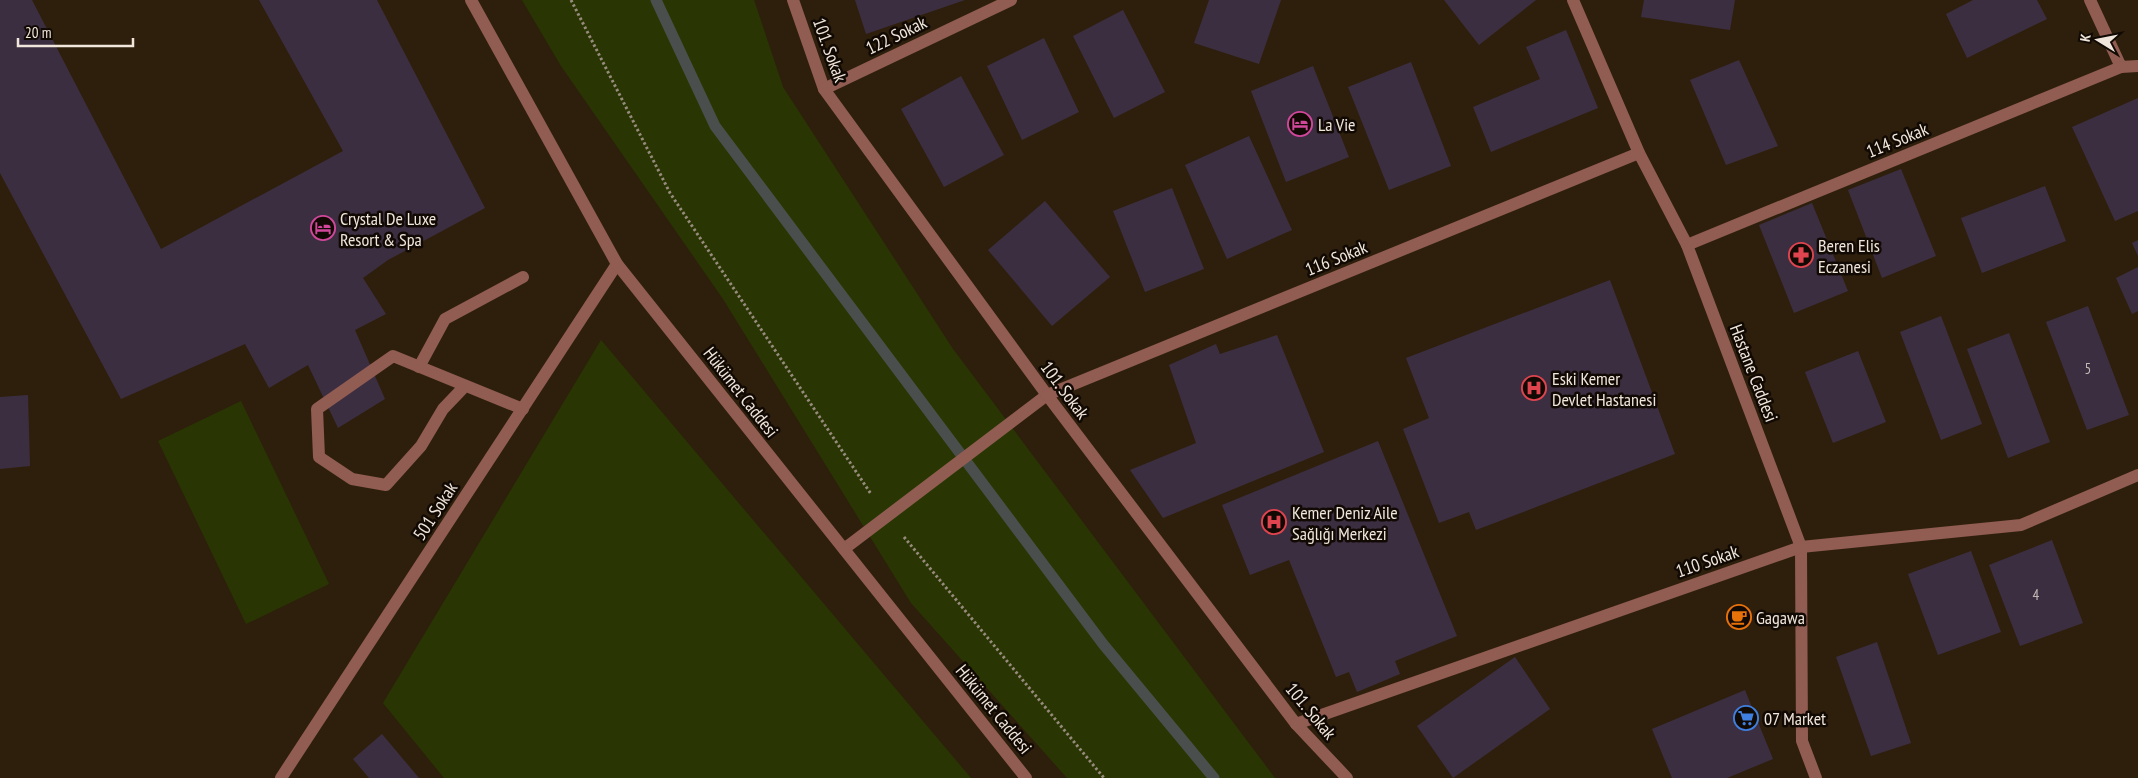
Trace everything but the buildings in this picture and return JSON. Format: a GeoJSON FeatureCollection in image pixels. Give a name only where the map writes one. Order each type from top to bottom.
{"type":"FeatureCollection","features":[{"type":"Feature","properties":{"kind":"street","name":"Hükümet Caddesi"},"geometry":{"type":"LineString","coordinates":[[471,0],[617,264],[1026,778]]}},
{"type":"Feature","properties":{"kind":"street","name":"101. Sokak"},"geometry":{"type":"LineString","coordinates":[[793,0],[824,89],[1047,395],[1296,724],[1347,778]]}},
{"type":"Feature","properties":{"kind":"street","name":"122 Sokak"},"geometry":{"type":"LineString","coordinates":[[824,89],[1011,0]]}},
{"type":"Feature","properties":{"kind":"street","name":"Hastane Caddesi"},"geometry":{"type":"LineString","coordinates":[[1573,0],[1639,153],[1687,245],[1802,547],[1802,741],[1816,778]]}},
{"type":"Feature","properties":{"kind":"street"},"geometry":{"type":"LineString","coordinates":[[2090,0],[2121,66],[2138,66]]}},
{"type":"Feature","properties":{"kind":"street","name":"114 Sokak"},"geometry":{"type":"LineString","coordinates":[[1687,245],[2121,66]]}},
{"type":"Feature","properties":{"kind":"street","name":"116 Sokak"},"geometry":{"type":"LineString","coordinates":[[844,549],[1047,395],[1639,153]]}},
{"type":"Feature","properties":{"kind":"street","name":"501 Sokak"},"geometry":{"type":"LineString","coordinates":[[281,778],[617,264]]}},
{"type":"Feature","properties":{"kind":"street"},"geometry":{"type":"LineString","coordinates":[[419,367],[445,319],[522,277]]}},
{"type":"Feature","properties":{"kind":"street"},"geometry":{"type":"LineString","coordinates":[[464,386],[443,408],[421,446],[386,485],[352,479],[319,457],[317,409],[393,356],[523,409]]}},
{"type":"Feature","properties":{"kind":"street","name":"110 Sokak"},"geometry":{"type":"LineString","coordinates":[[1296,724],[1802,547],[2021,525],[2138,475]]}},
{"type":"Feature","properties":{"kind":"path"},"geometry":{"type":"LineString","coordinates":[[571,0],[670,193],[828,432],[886,516],[1104,778]]}},
{"type":"Feature","properties":{"kind":"green space"},"geometry":{"type":"Polygon","coordinates":[[[522,0],[754,0],[783,87],[953,349],[1275,778],[1067,778],[911,603],[723,299],[561,66],[522,0]]]}},
{"type":"Feature","properties":{"kind":"green space"},"geometry":{"type":"Polygon","coordinates":[[[601,340],[971,778],[444,778],[383,703],[601,340]]]}},
{"type":"Feature","properties":{"kind":"green space"},"geometry":{"type":"Polygon","coordinates":[[[241,401],[329,584],[246,624],[158,441],[241,401]]]}},
{"type":"Feature","properties":{"kind":"waterway"},"geometry":{"type":"LineString","coordinates":[[656,0],[715,126],[1103,644],[1214,778]]}},
{"type":"Feature","properties":{"kind":"place","name":"La Vie"},"geometry":{"type":"Point","coordinates":[1300,124]}},
{"type":"Feature","properties":{"kind":"place","name":"Crystal De Luxe Resort & Spa"},"geometry":{"type":"Point","coordinates":[323,228]}},
{"type":"Feature","properties":{"kind":"place","name":"Beren Elis Eczanesi"},"geometry":{"type":"Point","coordinates":[1801,255]}},
{"type":"Feature","properties":{"kind":"place","name":"Eski Kemer Devlet Hastanesi"},"geometry":{"type":"Point","coordinates":[1534,388]}},
{"type":"Feature","properties":{"kind":"place","name":"Kemer Deniz Aile Sağlığı Merkezi"},"geometry":{"type":"Point","coordinates":[1274,522]}},
{"type":"Feature","properties":{"kind":"place","name":"Gagawa"},"geometry":{"type":"Point","coordinates":[1739,617]}},
{"type":"Feature","properties":{"kind":"place","name":"07 Market"},"geometry":{"type":"Point","coordinates":[1746,718]}}]}
